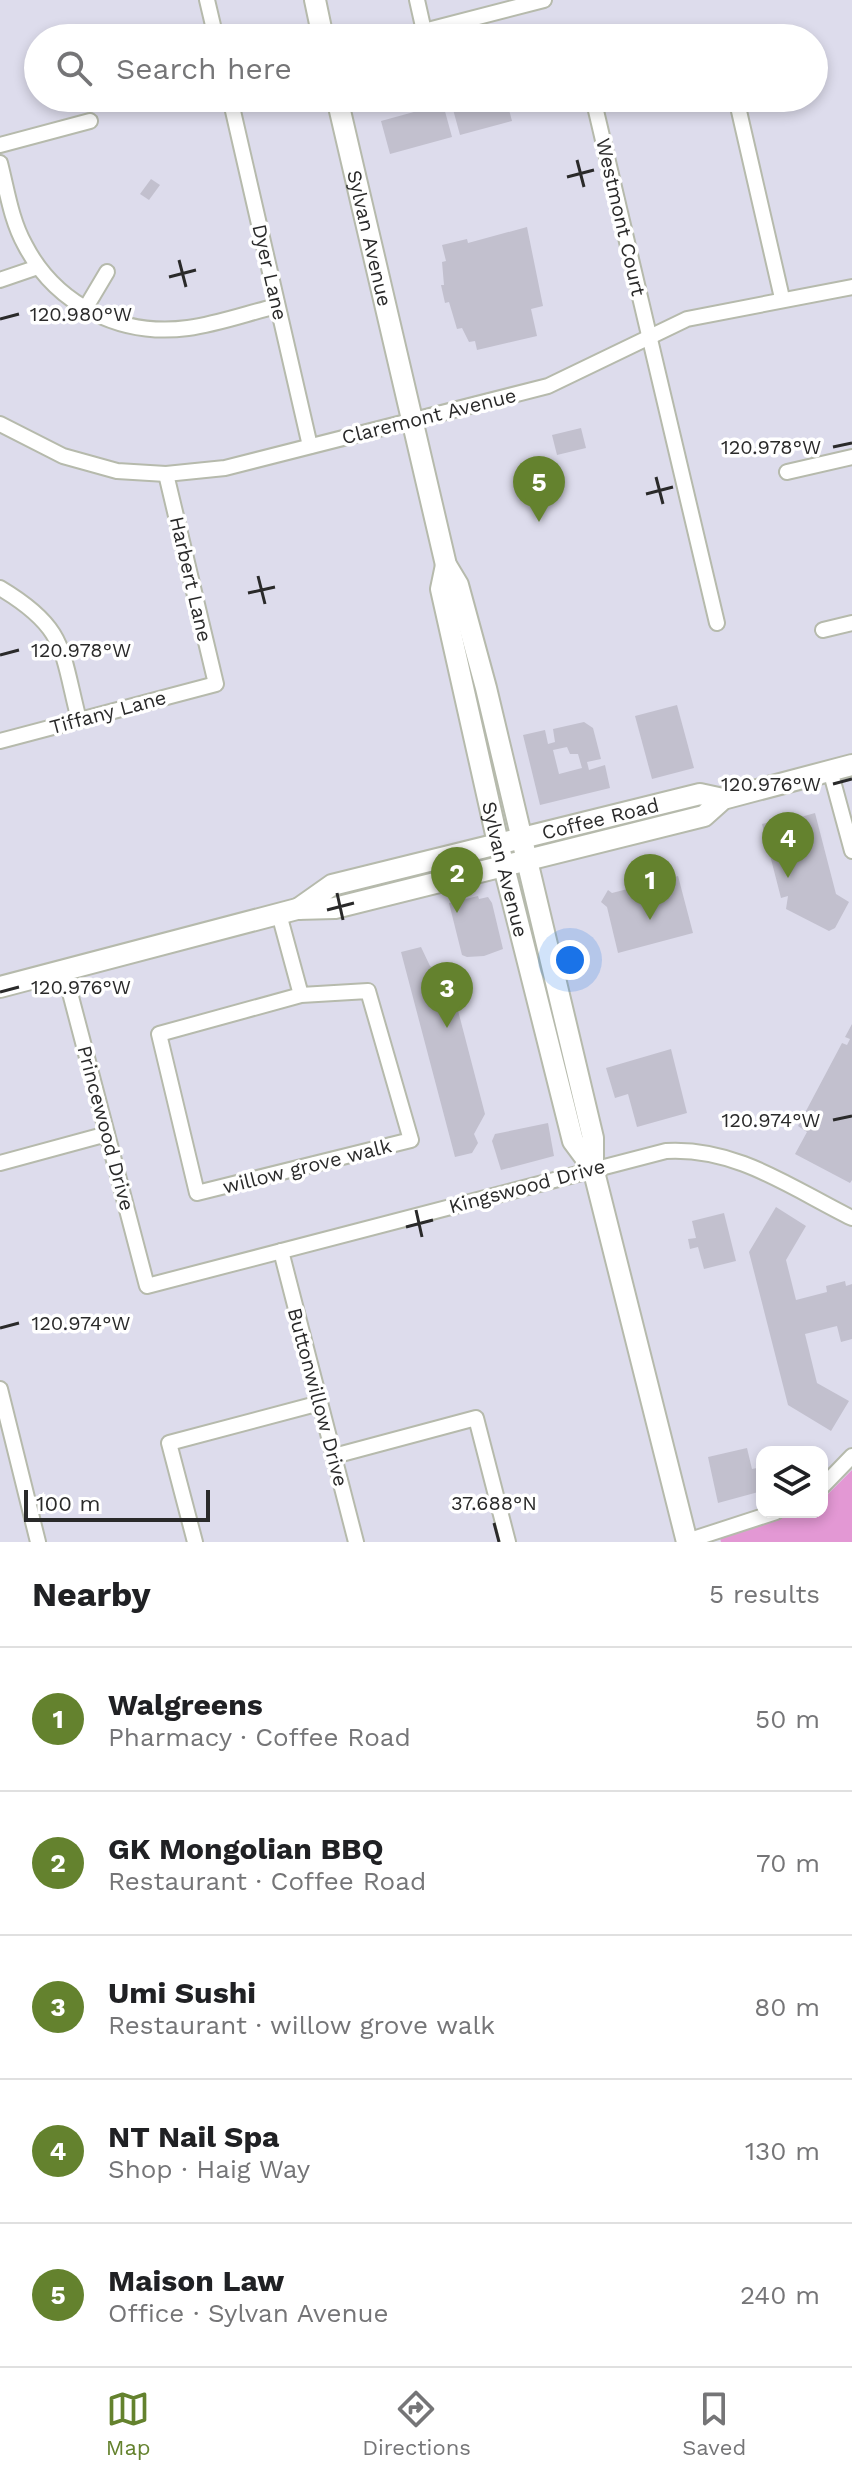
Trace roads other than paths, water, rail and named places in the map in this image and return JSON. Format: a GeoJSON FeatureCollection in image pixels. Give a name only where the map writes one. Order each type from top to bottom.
{"type":"FeatureCollection","features":[{"type":"Feature","properties":{"kind":"main road"},"geometry":{"type":"LineString","coordinates":[[315,0],[320,24]]}},
{"type":"Feature","properties":{"kind":"main road","name":"Sylvan Avenue"},"geometry":{"type":"LineString","coordinates":[[340,112],[446,565],[458,585],[466,614],[593,1138],[593,1168],[687,1541]]}},
{"type":"Feature","properties":{"kind":"main road","name":"Sylvan Avenue"},"geometry":{"type":"LineString","coordinates":[[446,565],[441,589],[498,843],[573,1141],[593,1168]]}},
{"type":"Feature","properties":{"kind":"main road","name":"Coffee Road"},"geometry":{"type":"LineString","coordinates":[[0,987],[288,912],[335,908],[704,816],[723,799],[852,765]]}},
{"type":"Feature","properties":{"kind":"main road","name":"Coffee Road"},"geometry":{"type":"LineString","coordinates":[[288,912],[332,885],[700,794],[723,799]]}},
{"type":"Feature","properties":{"kind":"street"},"geometry":{"type":"LineString","coordinates":[[207,0],[213,24]]}},
{"type":"Feature","properties":{"kind":"street"},"geometry":{"type":"LineString","coordinates":[[417,0],[422,24]]}},
{"type":"Feature","properties":{"kind":"street"},"geometry":{"type":"LineString","coordinates":[[451,24],[544,0]]}},
{"type":"Feature","properties":{"kind":"street","name":"Dyer Lane"},"geometry":{"type":"LineString","coordinates":[[233,112],[310,446]]}},
{"type":"Feature","properties":{"kind":"street","name":"Westmont Court"},"geometry":{"type":"LineString","coordinates":[[596,112],[717,623]]}},
{"type":"Feature","properties":{"kind":"street"},"geometry":{"type":"LineString","coordinates":[[739,112],[782,298]]}},
{"type":"Feature","properties":{"kind":"street"},"geometry":{"type":"LineString","coordinates":[[0,145],[90,121]]}},
{"type":"Feature","properties":{"kind":"street"},"geometry":{"type":"LineString","coordinates":[[0,163],[16,225],[38,267],[85,309],[129,326],[166,330],[277,306]]}},
{"type":"Feature","properties":{"kind":"street"},"geometry":{"type":"LineString","coordinates":[[0,280],[38,267]]}},
{"type":"Feature","properties":{"kind":"street"},"geometry":{"type":"LineString","coordinates":[[85,309],[107,272]]}},
{"type":"Feature","properties":{"kind":"street","name":"Claremont Avenue"},"geometry":{"type":"LineString","coordinates":[[0,424],[63,456],[117,471],[166,474],[225,468],[548,386],[687,319],[782,298],[852,287]]}},
{"type":"Feature","properties":{"kind":"street"},"geometry":{"type":"LineString","coordinates":[[787,472],[852,457]]}},
{"type":"Feature","properties":{"kind":"street","name":"Harbert Lane"},"geometry":{"type":"LineString","coordinates":[[166,474],[216,684]]}},
{"type":"Feature","properties":{"kind":"street"},"geometry":{"type":"LineString","coordinates":[[0,588],[31,606],[51,628],[79,720]]}},
{"type":"Feature","properties":{"kind":"street"},"geometry":{"type":"LineString","coordinates":[[823,630],[852,623]]}},
{"type":"Feature","properties":{"kind":"street","name":"Tiffany Lane"},"geometry":{"type":"LineString","coordinates":[[0,741],[216,684]]}},
{"type":"Feature","properties":{"kind":"street"},"geometry":{"type":"LineString","coordinates":[[830,770],[852,851]]}},
{"type":"Feature","properties":{"kind":"street"},"geometry":{"type":"LineString","coordinates":[[288,912],[301,995]]}},
{"type":"Feature","properties":{"kind":"street","name":"Princewood Drive"},"geometry":{"type":"LineString","coordinates":[[64,970],[147,1286]]}},
{"type":"Feature","properties":{"kind":"street","name":"willow grove walk"},"geometry":{"type":"LineString","coordinates":[[368,991],[411,1140],[197,1193],[159,1034],[301,995],[368,991]]}},
{"type":"Feature","properties":{"kind":"street"},"geometry":{"type":"LineString","coordinates":[[0,1163],[107,1134]]}},
{"type":"Feature","properties":{"kind":"street","name":"Kingswood Drive"},"geometry":{"type":"LineString","coordinates":[[147,1286],[666,1151],[706,1151],[744,1161],[852,1218]]}},
{"type":"Feature","properties":{"kind":"street","name":"Buttonwillow Drive"},"geometry":{"type":"LineString","coordinates":[[281,1251],[356,1542]]}},
{"type":"Feature","properties":{"kind":"street"},"geometry":{"type":"LineString","coordinates":[[0,1389],[38,1542]]}},
{"type":"Feature","properties":{"kind":"street"},"geometry":{"type":"LineString","coordinates":[[195,1542],[169,1443],[320,1403]]}},
{"type":"Feature","properties":{"kind":"street"},"geometry":{"type":"LineString","coordinates":[[334,1456],[476,1418],[508,1542]]}},
{"type":"Feature","properties":{"kind":"street"},"geometry":{"type":"LineString","coordinates":[[828,1481],[852,1456]]}},
{"type":"Feature","properties":{"kind":"street"},"geometry":{"type":"LineString","coordinates":[[687,1541],[758,1518]]}},
{"type":"Feature","properties":{"kind":"place","name":"Maison Law"},"geometry":{"type":"Point","coordinates":[539,522]}},
{"type":"Feature","properties":{"kind":"place","name":"NT Nail Spa"},"geometry":{"type":"Point","coordinates":[788,878]}},
{"type":"Feature","properties":{"kind":"place","name":"GK Mongolian BBQ"},"geometry":{"type":"Point","coordinates":[457,913]}},
{"type":"Feature","properties":{"kind":"place","name":"Walgreens"},"geometry":{"type":"Point","coordinates":[650,920]}},
{"type":"Feature","properties":{"kind":"place","name":"Umi Sushi"},"geometry":{"type":"Point","coordinates":[447,1028]}}]}
